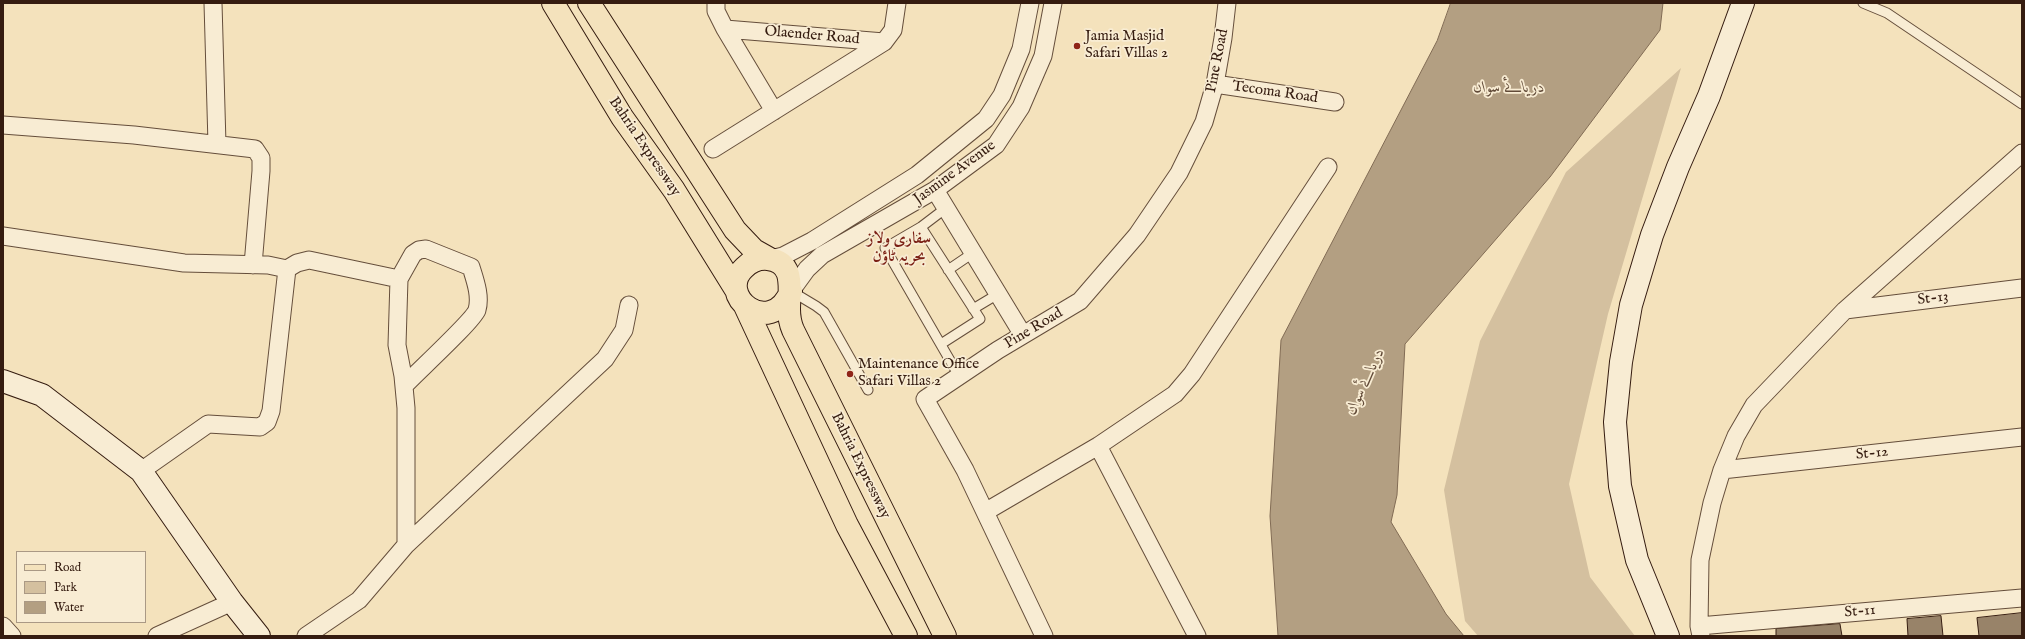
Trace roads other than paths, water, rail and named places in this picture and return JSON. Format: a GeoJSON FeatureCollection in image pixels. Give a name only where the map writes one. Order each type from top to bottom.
{"type":"FeatureCollection","features":[{"type":"Feature","properties":{"kind":"main road","name":"Bahria Expressway"},"geometry":{"type":"LineString","coordinates":[[553,3],[622,117],[674,190],[741,298],[847,525],[906,636]]}},
{"type":"Feature","properties":{"kind":"main road","name":"Bahria Expressway"},"geometry":{"type":"LineString","coordinates":[[589,3],[735,230],[754,250],[770,259]]}},
{"type":"Feature","properties":{"kind":"main road"},"geometry":{"type":"LineString","coordinates":[[1668,636],[1637,560],[1620,486],[1615,422],[1621,362],[1631,305],[1652,235],[1678,167],[1709,96],[1743,3]]}},
{"type":"Feature","properties":{"kind":"main road"},"geometry":{"type":"LineString","coordinates":[[759,259],[770,259],[784,268],[791,283],[791,291],[783,306],[776,310],[760,313],[752,311],[741,298],[737,279],[749,262],[759,259]]}},
{"type":"Feature","properties":{"kind":"main road","name":"Bahria Expressway"},"geometry":{"type":"LineString","coordinates":[[791,291],[789,314],[793,330],[945,636]]}},
{"type":"Feature","properties":{"kind":"main road"},"geometry":{"type":"LineString","coordinates":[[3,381],[42,395],[141,471],[232,602],[259,636]]}},
{"type":"Feature","properties":{"kind":"street"},"geometry":{"type":"LineString","coordinates":[[213,3],[217,144]]}},
{"type":"Feature","properties":{"kind":"street"},"geometry":{"type":"LineString","coordinates":[[716,3],[716,11],[725,29],[774,111]]}},
{"type":"Feature","properties":{"kind":"street"},"geometry":{"type":"LineString","coordinates":[[713,149],[884,42],[893,30],[896,3]]}},
{"type":"Feature","properties":{"kind":"street","name":"Jasmine Avenue"},"geometry":{"type":"LineString","coordinates":[[770,259],[783,256],[806,244],[917,175],[986,119],[1002,95],[1021,49],[1030,3]]}},
{"type":"Feature","properties":{"kind":"street","name":"Jasmine Avenue"},"geometry":{"type":"LineString","coordinates":[[791,291],[807,269],[822,256],[935,190],[996,145],[1022,107],[1043,56],[1053,3]]}},
{"type":"Feature","properties":{"kind":"street","name":"Pine Road"},"geometry":{"type":"LineString","coordinates":[[1044,636],[965,470],[925,399],[1023,335],[1080,301],[1137,235],[1179,173],[1204,122],[1215,84],[1224,38],[1227,3]]}},
{"type":"Feature","properties":{"kind":"street","name":"Olaender Road"},"geometry":{"type":"LineString","coordinates":[[725,29],[884,42]]}},
{"type":"Feature","properties":{"kind":"street","name":"Tecoma Road"},"geometry":{"type":"LineString","coordinates":[[1215,84],[1334,102]]}},
{"type":"Feature","properties":{"kind":"street"},"geometry":{"type":"LineString","coordinates":[[3,125],[134,135],[255,149],[260,158],[253,265]]}},
{"type":"Feature","properties":{"kind":"street"},"geometry":{"type":"LineString","coordinates":[[1700,631],[1700,560],[1712,503],[1722,470],[1736,436],[1754,405],[1845,310],[2022,153]]}},
{"type":"Feature","properties":{"kind":"street"},"geometry":{"type":"LineString","coordinates":[[985,512],[1098,446],[1175,394],[1192,374],[1328,167]]}},
{"type":"Feature","properties":{"kind":"street"},"geometry":{"type":"LineString","coordinates":[[935,190],[1023,335]]}},
{"type":"Feature","properties":{"kind":"street"},"geometry":{"type":"LineString","coordinates":[[3,236],[184,263],[253,265],[287,269],[297,263],[309,260],[399,279]]}},
{"type":"Feature","properties":{"kind":"street"},"geometry":{"type":"LineString","coordinates":[[404,386],[468,323],[477,310],[477,287],[471,267],[426,249],[419,250],[413,254],[399,279],[397,345],[404,386],[406,546]]}},
{"type":"Feature","properties":{"kind":"street"},"geometry":{"type":"LineString","coordinates":[[141,471],[208,424],[260,427],[267,422],[271,411],[287,269]]}},
{"type":"Feature","properties":{"kind":"street","name":"St-13"},"geometry":{"type":"LineString","coordinates":[[1845,310],[2022,288]]}},
{"type":"Feature","properties":{"kind":"street"},"geometry":{"type":"LineString","coordinates":[[306,636],[359,600],[406,546],[605,359],[624,330],[629,305]]}},
{"type":"Feature","properties":{"kind":"street","name":"St-12"},"geometry":{"type":"LineString","coordinates":[[1722,470],[2022,437]]}},
{"type":"Feature","properties":{"kind":"street"},"geometry":{"type":"LineString","coordinates":[[1098,446],[1197,636]]}},
{"type":"Feature","properties":{"kind":"street","name":"St-11"},"geometry":{"type":"LineString","coordinates":[[1700,631],[2022,598]]}},
{"type":"Feature","properties":{"kind":"street"},"geometry":{"type":"LineString","coordinates":[[157,636],[232,602]]}},
{"type":"Feature","properties":{"kind":"street"},"geometry":{"type":"LineString","coordinates":[[3,626],[12,636]]}},
{"type":"Feature","properties":{"kind":"lane"},"geometry":{"type":"LineString","coordinates":[[1863,3],[1887,13],[2022,104]]}},
{"type":"Feature","properties":{"kind":"lane"},"geometry":{"type":"LineString","coordinates":[[946,208],[921,226],[885,248],[959,376]]}},
{"type":"Feature","properties":{"kind":"lane"},"geometry":{"type":"LineString","coordinates":[[921,226],[980,320],[941,344]]}},
{"type":"Feature","properties":{"kind":"lane"},"geometry":{"type":"LineString","coordinates":[[948,270],[973,253]]}},
{"type":"Feature","properties":{"kind":"lane"},"geometry":{"type":"LineString","coordinates":[[791,291],[824,312],[868,390]]}},
{"type":"Feature","properties":{"kind":"lane"},"geometry":{"type":"LineString","coordinates":[[973,309],[998,294]]}},
{"type":"Feature","properties":{"kind":"water","name":"دریائے سواں"},"geometry":{"type":"Polygon","coordinates":[[[1451,3],[1663,3],[1660,30],[1550,177],[1405,344],[1397,495],[1391,522],[1446,614],[1464,636],[1278,636],[1270,516],[1281,340],[1437,41],[1451,3]]]}},
{"type":"Feature","properties":{"kind":"place","name":"Jamia Masjid Safari Villas 2"},"geometry":{"type":"Point","coordinates":[1077,46]}},
{"type":"Feature","properties":{"kind":"place","name":"Maintenance Office Safari Villas 2"},"geometry":{"type":"Point","coordinates":[850,374]}},
{"type":"Feature","properties":{"kind":"district","name":"سفاری ولاز بحریہ ٹاؤن"},"geometry":{"type":"Point","coordinates":[899,249]}}]}
